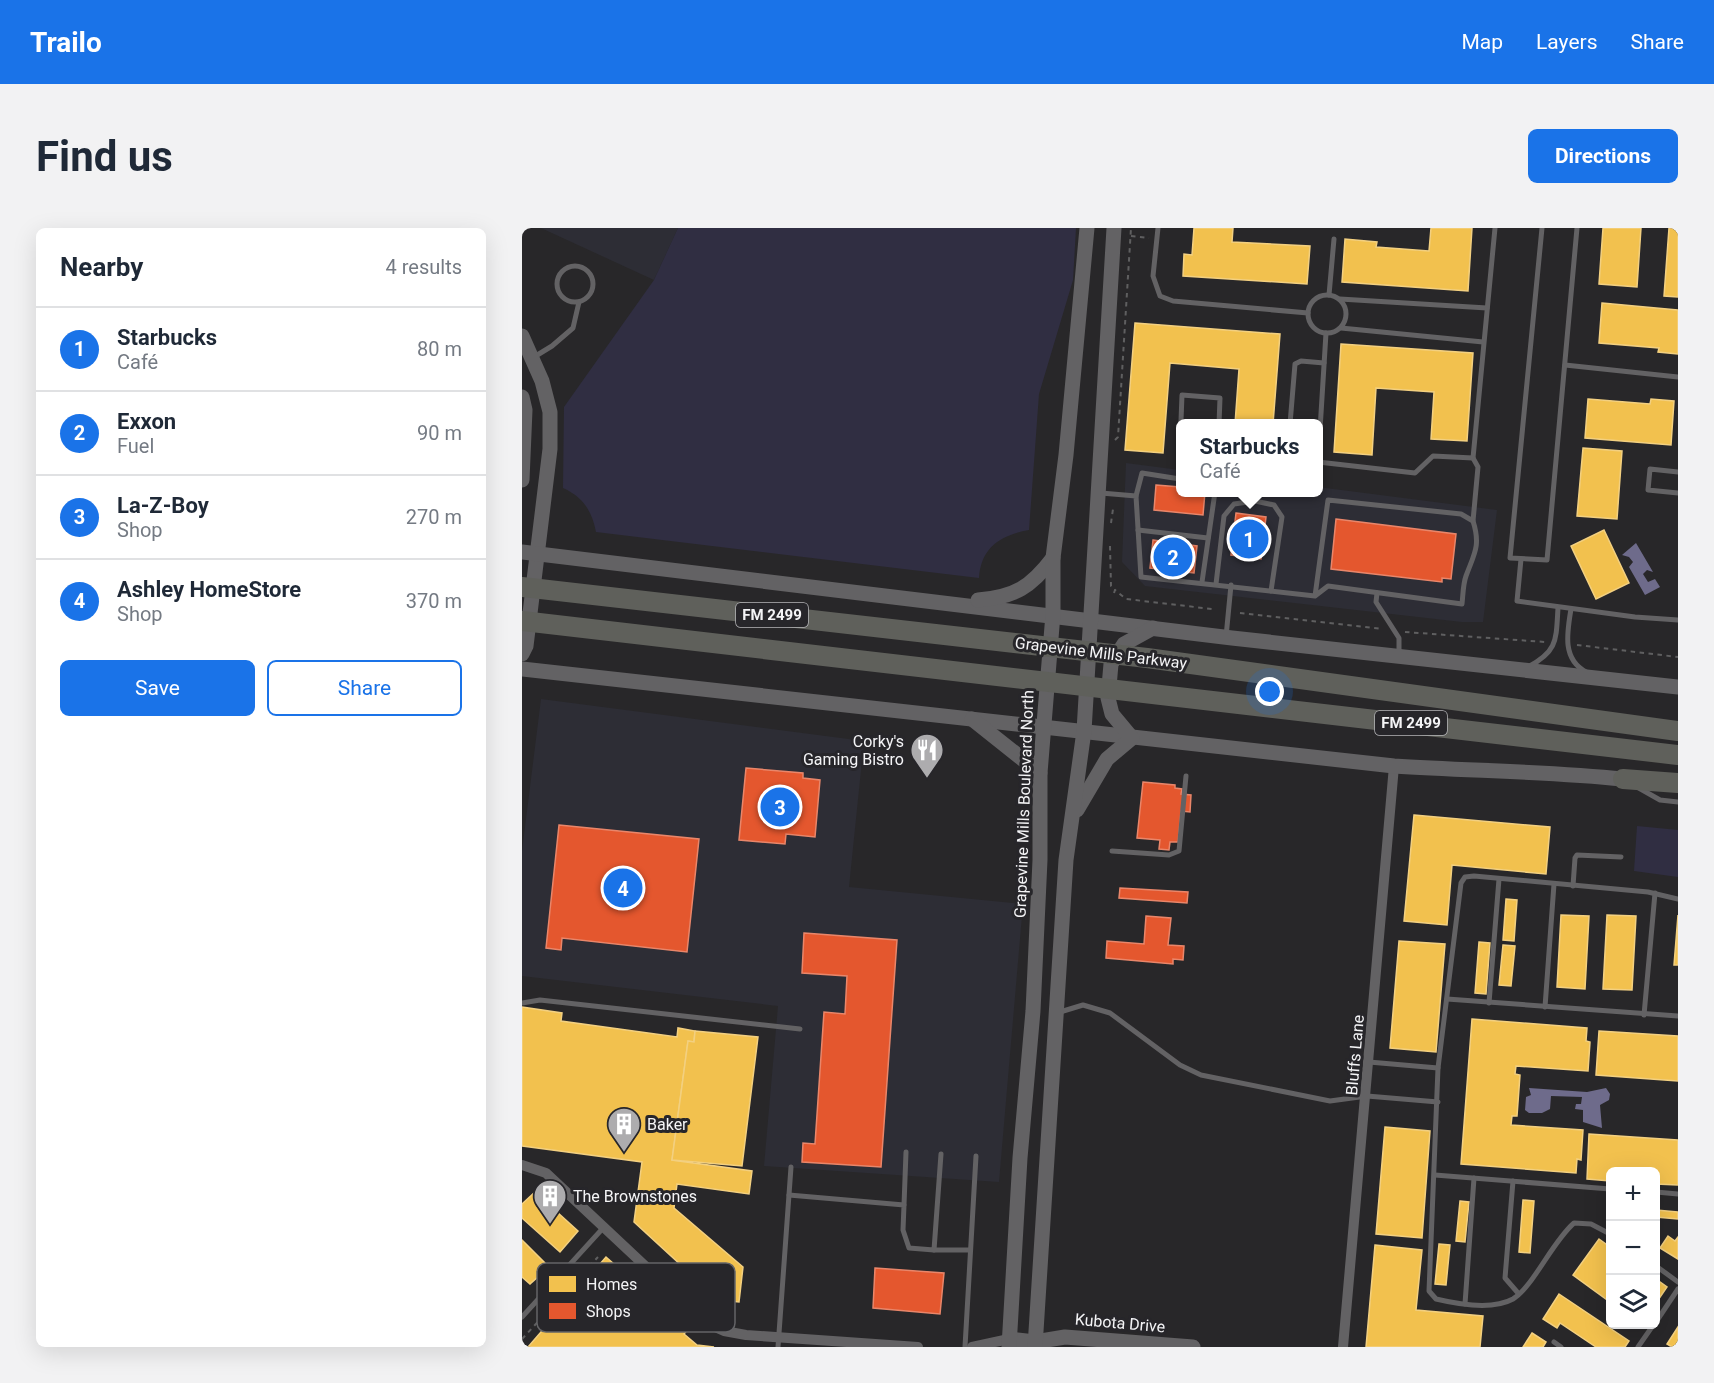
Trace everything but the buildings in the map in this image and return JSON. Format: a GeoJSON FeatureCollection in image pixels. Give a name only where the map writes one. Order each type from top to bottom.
{"type":"FeatureCollection","features":[{"type":"Feature","properties":{"kind":"highway","name":"Grapevine Mills Parkway"},"geometry":{"type":"LineString","coordinates":[[529,581],[1147,658],[1678,730]]}},
{"type":"Feature","properties":{"kind":"highway","name":"Grapevine Mills Parkway"},"geometry":{"type":"LineString","coordinates":[[522,621],[1678,755]]}},
{"type":"Feature","properties":{"kind":"highway"},"geometry":{"type":"LineString","coordinates":[[1623,778],[1678,783]]}},
{"type":"Feature","properties":{"kind":"main road","name":"Grapevine Mills Boulevard North"},"geometry":{"type":"LineString","coordinates":[[1009,1343],[1020,1158],[1033,1011],[1040,860],[1040,773],[1053,615],[1053,558],[1066,455],[1087,228]]}},
{"type":"Feature","properties":{"kind":"main road"},"geometry":{"type":"LineString","coordinates":[[1035,1345],[1066,861],[1085,711],[1113,228]]}},
{"type":"Feature","properties":{"kind":"main road"},"geometry":{"type":"LineString","coordinates":[[522,336],[532,357],[550,412],[550,449],[538,554],[529,581],[524,650]]}},
{"type":"Feature","properties":{"kind":"main road"},"geometry":{"type":"LineString","coordinates":[[522,397],[525,410],[522,480]]}},
{"type":"Feature","properties":{"kind":"main road","name":"Grapevine Mills Parkway"},"geometry":{"type":"LineString","coordinates":[[522,552],[1226,637],[1678,687]]}},
{"type":"Feature","properties":{"kind":"main road"},"geometry":{"type":"LineString","coordinates":[[950,602],[992,599],[1020,591],[1036,579],[1053,558]]}},
{"type":"Feature","properties":{"kind":"main road"},"geometry":{"type":"LineString","coordinates":[[1132,738],[1112,714],[1108,698],[1111,664],[1124,644],[1153,628]]}},
{"type":"Feature","properties":{"kind":"main road"},"geometry":{"type":"LineString","coordinates":[[522,669],[1394,766],[1480,772],[1572,773],[1623,778]]}},
{"type":"Feature","properties":{"kind":"main road"},"geometry":{"type":"LineString","coordinates":[[972,719],[1040,773]]}},
{"type":"Feature","properties":{"kind":"main road"},"geometry":{"type":"LineString","coordinates":[[1072,820],[1094,777],[1107,759],[1132,738]]}},
{"type":"Feature","properties":{"kind":"main road"},"geometry":{"type":"LineString","coordinates":[[1033,1011],[1057,1013]]}},
{"type":"Feature","properties":{"kind":"main road","name":"Kubota Drive"},"geometry":{"type":"LineString","coordinates":[[1009,1343],[1035,1345],[1065,1337],[1192,1347]]}},
{"type":"Feature","properties":{"kind":"street","name":"Bluffs Lane"},"geometry":{"type":"LineString","coordinates":[[1343,1347],[1370,1062],[1394,766]]}},
{"type":"Feature","properties":{"kind":"street"},"geometry":{"type":"LineString","coordinates":[[522,1165],[546,1173],[642,1263]]}},
{"type":"Feature","properties":{"kind":"street"},"geometry":{"type":"LineString","coordinates":[[729,1332],[778,1341],[918,1347]]}},
{"type":"Feature","properties":{"kind":"street"},"geometry":{"type":"LineString","coordinates":[[972,1347],[1009,1343]]}},
{"type":"Feature","properties":{"kind":"lane"},"geometry":{"type":"LineString","coordinates":[[1158,228],[1153,276],[1160,296],[1173,301],[1308,313]]}},
{"type":"Feature","properties":{"kind":"lane"},"geometry":{"type":"LineString","coordinates":[[1176,477],[1142,473],[1136,496],[1141,577],[1231,585],[1314,596],[1328,586],[1462,604],[1466,577],[1475,559],[1478,536],[1473,521],[1478,467],[1473,458],[1495,228]]}},
{"type":"Feature","properties":{"kind":"lane"},"geometry":{"type":"LineString","coordinates":[[1542,228],[1510,558],[1547,560],[1577,228]]}},
{"type":"Feature","properties":{"kind":"lane"},"geometry":{"type":"LineString","coordinates":[[1329,295],[1334,239]]}},
{"type":"Feature","properties":{"kind":"lane"},"geometry":{"type":"LineString","coordinates":[[532,357],[552,346],[573,328],[579,302],[592,290],[592,278],[585,268],[573,266],[562,271],[557,287],[563,297],[579,302]]}},
{"type":"Feature","properties":{"kind":"lane"},"geometry":{"type":"LineString","coordinates":[[1484,342],[1341,328],[1326,333],[1313,327],[1308,313],[1311,303],[1318,297],[1329,295],[1340,299],[1487,308]]}},
{"type":"Feature","properties":{"kind":"lane"},"geometry":{"type":"LineString","coordinates":[[1340,299],[1346,308],[1346,319],[1341,328]]}},
{"type":"Feature","properties":{"kind":"lane"},"geometry":{"type":"LineString","coordinates":[[1321,419],[1326,333]]}},
{"type":"Feature","properties":{"kind":"lane"},"geometry":{"type":"LineString","coordinates":[[1290,419],[1295,364],[1301,361],[1324,363]]}},
{"type":"Feature","properties":{"kind":"lane"},"geometry":{"type":"LineString","coordinates":[[1565,365],[1678,377]]}},
{"type":"Feature","properties":{"kind":"lane"},"geometry":{"type":"LineString","coordinates":[[1181,419],[1182,394],[1220,398],[1219,419]]}},
{"type":"Feature","properties":{"kind":"lane"},"geometry":{"type":"LineString","coordinates":[[1323,463],[1414,473],[1432,456],[1473,458]]}},
{"type":"Feature","properties":{"kind":"lane"},"geometry":{"type":"LineString","coordinates":[[1678,472],[1650,469],[1648,490],[1678,492]]}},
{"type":"Feature","properties":{"kind":"lane"},"geometry":{"type":"LineString","coordinates":[[1096,492],[1136,496]]}},
{"type":"Feature","properties":{"kind":"lane"},"geometry":{"type":"LineString","coordinates":[[1202,582],[1214,497]]}},
{"type":"Feature","properties":{"kind":"lane"},"geometry":{"type":"LineString","coordinates":[[1314,596],[1328,500],[1461,514],[1473,521]]}},
{"type":"Feature","properties":{"kind":"lane"},"geometry":{"type":"LineString","coordinates":[[1216,584],[1224,516],[1234,504],[1255,501],[1274,505],[1282,517],[1271,591]]}},
{"type":"Feature","properties":{"kind":"lane"},"geometry":{"type":"LineString","coordinates":[[1138,530],[1209,538]]}},
{"type":"Feature","properties":{"kind":"lane"},"geometry":{"type":"LineString","coordinates":[[1521,559],[1517,601],[1558,608],[1678,620]]}},
{"type":"Feature","properties":{"kind":"lane"},"geometry":{"type":"LineString","coordinates":[[1226,637],[1231,585]]}},
{"type":"Feature","properties":{"kind":"lane"},"geometry":{"type":"LineString","coordinates":[[1377,593],[1376,602],[1400,638],[1399,656]]}},
{"type":"Feature","properties":{"kind":"lane"},"geometry":{"type":"LineString","coordinates":[[1523,669],[1547,657],[1553,648],[1558,608]]}},
{"type":"Feature","properties":{"kind":"lane"},"geometry":{"type":"LineString","coordinates":[[1570,609],[1568,649],[1576,666],[1598,679]]}},
{"type":"Feature","properties":{"kind":"lane"},"geometry":{"type":"LineString","coordinates":[[1112,851],[1169,855],[1179,851],[1186,776]]}},
{"type":"Feature","properties":{"kind":"lane"},"geometry":{"type":"LineString","coordinates":[[1623,778],[1660,800],[1678,802]]}},
{"type":"Feature","properties":{"kind":"lane"},"geometry":{"type":"LineString","coordinates":[[1573,886],[1575,858],[1578,855],[1621,856]]}},
{"type":"Feature","properties":{"kind":"lane"},"geometry":{"type":"LineString","coordinates":[[1606,1232],[1591,1224],[1574,1223],[1554,1244],[1533,1277],[1514,1299],[1490,1304],[1465,1304],[1436,1299],[1429,1291],[1438,1068],[1461,883],[1465,877],[1499,879],[1655,893],[1678,899]]}},
{"type":"Feature","properties":{"kind":"lane"},"geometry":{"type":"LineString","coordinates":[[1489,1003],[1499,879]]}},
{"type":"Feature","properties":{"kind":"lane"},"geometry":{"type":"LineString","coordinates":[[1545,1007],[1554,884]]}},
{"type":"Feature","properties":{"kind":"lane"},"geometry":{"type":"LineString","coordinates":[[1644,1015],[1655,893]]}},
{"type":"Feature","properties":{"kind":"lane"},"geometry":{"type":"LineString","coordinates":[[1447,999],[1678,1016]]}},
{"type":"Feature","properties":{"kind":"lane"},"geometry":{"type":"LineString","coordinates":[[522,1003],[540,1000],[800,1029]]}},
{"type":"Feature","properties":{"kind":"lane"},"geometry":{"type":"LineString","coordinates":[[1057,1013],[1083,1005],[1110,1013],[1180,1065],[1201,1075],[1330,1101],[1367,1096],[1438,1102]]}},
{"type":"Feature","properties":{"kind":"lane"},"geometry":{"type":"LineString","coordinates":[[1370,1062],[1438,1068]]}},
{"type":"Feature","properties":{"kind":"lane"},"geometry":{"type":"LineString","coordinates":[[906,1152],[903,1230],[909,1248],[970,1250]]}},
{"type":"Feature","properties":{"kind":"lane"},"geometry":{"type":"LineString","coordinates":[[934,1250],[941,1154]]}},
{"type":"Feature","properties":{"kind":"lane"},"geometry":{"type":"LineString","coordinates":[[965,1347],[976,1156]]}},
{"type":"Feature","properties":{"kind":"lane"},"geometry":{"type":"LineString","coordinates":[[778,1341],[790,1167]]}},
{"type":"Feature","properties":{"kind":"lane"},"geometry":{"type":"LineString","coordinates":[[1435,1175],[1606,1189]]}},
{"type":"Feature","properties":{"kind":"lane"},"geometry":{"type":"LineString","coordinates":[[1465,1304],[1474,1178]]}},
{"type":"Feature","properties":{"kind":"lane"},"geometry":{"type":"LineString","coordinates":[[1513,1181],[1505,1278],[1518,1293]]}},
{"type":"Feature","properties":{"kind":"lane"},"geometry":{"type":"LineString","coordinates":[[1660,1192],[1678,1194]]}},
{"type":"Feature","properties":{"kind":"lane"},"geometry":{"type":"LineString","coordinates":[[789,1195],[904,1204]]}},
{"type":"Feature","properties":{"kind":"lane"},"geometry":{"type":"LineString","coordinates":[[571,1263],[604,1227]]}},
{"type":"Feature","properties":{"kind":"lane"},"geometry":{"type":"LineString","coordinates":[[1660,1269],[1678,1282]]}},
{"type":"Feature","properties":{"kind":"lane"},"geometry":{"type":"LineString","coordinates":[[1660,1316],[1678,1289]]}},
{"type":"Feature","properties":{"kind":"lane"},"geometry":{"type":"LineString","coordinates":[[522,1317],[537,1301]]}},
{"type":"Feature","properties":{"kind":"lane"},"geometry":{"type":"LineString","coordinates":[[1638,1347],[1651,1329]]}},
{"type":"Feature","properties":{"kind":"lane"},"geometry":{"type":"LineString","coordinates":[[1554,1342],[1561,1347]]}},
{"type":"Feature","properties":{"kind":"path"},"geometry":{"type":"LineString","coordinates":[[1115,443],[1118,437],[1131,228]]}},
{"type":"Feature","properties":{"kind":"path"},"geometry":{"type":"LineString","coordinates":[[1131,236],[1157,238]]}},
{"type":"Feature","properties":{"kind":"path"},"geometry":{"type":"LineString","coordinates":[[1110,531],[1113,509]]}},
{"type":"Feature","properties":{"kind":"path"},"geometry":{"type":"LineString","coordinates":[[1110,539],[1114,592],[1126,599],[1212,609]]}},
{"type":"Feature","properties":{"kind":"path"},"geometry":{"type":"LineString","coordinates":[[1240,613],[1385,629]]}},
{"type":"Feature","properties":{"kind":"path"},"geometry":{"type":"LineString","coordinates":[[1403,632],[1464,638],[1480,635],[1551,642]]}},
{"type":"Feature","properties":{"kind":"path"},"geometry":{"type":"LineString","coordinates":[[1575,645],[1678,657]]}},
{"type":"Feature","properties":{"kind":"path"},"geometry":{"type":"LineString","coordinates":[[592,1263],[598,1257]]}},
{"type":"Feature","properties":{"kind":"path"},"geometry":{"type":"LineString","coordinates":[[522,1339],[537,1323]]}},
{"type":"Feature","properties":{"kind":"shaded area"},"geometry":{"type":"Polygon","coordinates":[[[541,228],[678,228],[654,280],[541,228]]]}},
{"type":"Feature","properties":{"kind":"shaded area"},"geometry":{"type":"Polygon","coordinates":[[[678,228],[1076,228],[1073,280],[1039,394],[1029,530],[1010,535],[994,544],[984,558],[979,578],[596,532],[586,505],[563,488],[564,407],[654,280],[678,228]]]}},
{"type":"Feature","properties":{"kind":"shaded area"},"geometry":{"type":"Polygon","coordinates":[[[1126,463],[1176,469],[1176,497],[1323,497],[1323,488],[1497,510],[1483,622],[1462,622],[1145,586],[1122,562],[1126,463]]]}},
{"type":"Feature","properties":{"kind":"shaded area"},"geometry":{"type":"Polygon","coordinates":[[[1636,543],[1653,572],[1647,570],[1643,574],[1648,582],[1655,579],[1660,587],[1645,595],[1629,567],[1633,562],[1629,557],[1622,555],[1636,543]]]}},
{"type":"Feature","properties":{"kind":"shaded area"},"geometry":{"type":"Polygon","coordinates":[[[541,699],[864,741],[849,887],[1023,904],[999,1182],[764,1166],[778,1006],[522,976],[522,851],[541,699]]]}},
{"type":"Feature","properties":{"kind":"shaded area"},"geometry":{"type":"Polygon","coordinates":[[[1637,826],[1678,830],[1678,877],[1634,871],[1637,826]]]}},
{"type":"Feature","properties":{"kind":"shaded area"},"geometry":{"type":"Polygon","coordinates":[[[1529,1088],[1587,1092],[1606,1088],[1610,1094],[1609,1100],[1600,1105],[1602,1128],[1583,1122],[1583,1110],[1575,1109],[1576,1104],[1581,1104],[1582,1097],[1551,1096],[1550,1109],[1542,1113],[1529,1113],[1525,1110],[1526,1097],[1531,1095],[1529,1088]]]}},
{"type":"Feature","properties":{"kind":"place","name":"Starbucks"},"geometry":{"type":"Point","coordinates":[1249,539]}},
{"type":"Feature","properties":{"kind":"place","name":"Exxon"},"geometry":{"type":"Point","coordinates":[1173,557]}},
{"type":"Feature","properties":{"kind":"place","name":"Corky's Gaming Bistro"},"geometry":{"type":"Point","coordinates":[927,779]}},
{"type":"Feature","properties":{"kind":"place","name":"La-Z-Boy"},"geometry":{"type":"Point","coordinates":[780,807]}},
{"type":"Feature","properties":{"kind":"place","name":"Ashley HomeStore"},"geometry":{"type":"Point","coordinates":[623,888]}},
{"type":"Feature","properties":{"kind":"place","name":"Baker"},"geometry":{"type":"Point","coordinates":[624,1153]}},
{"type":"Feature","properties":{"kind":"place","name":"The Brownstones"},"geometry":{"type":"Point","coordinates":[550,1225]}}]}
